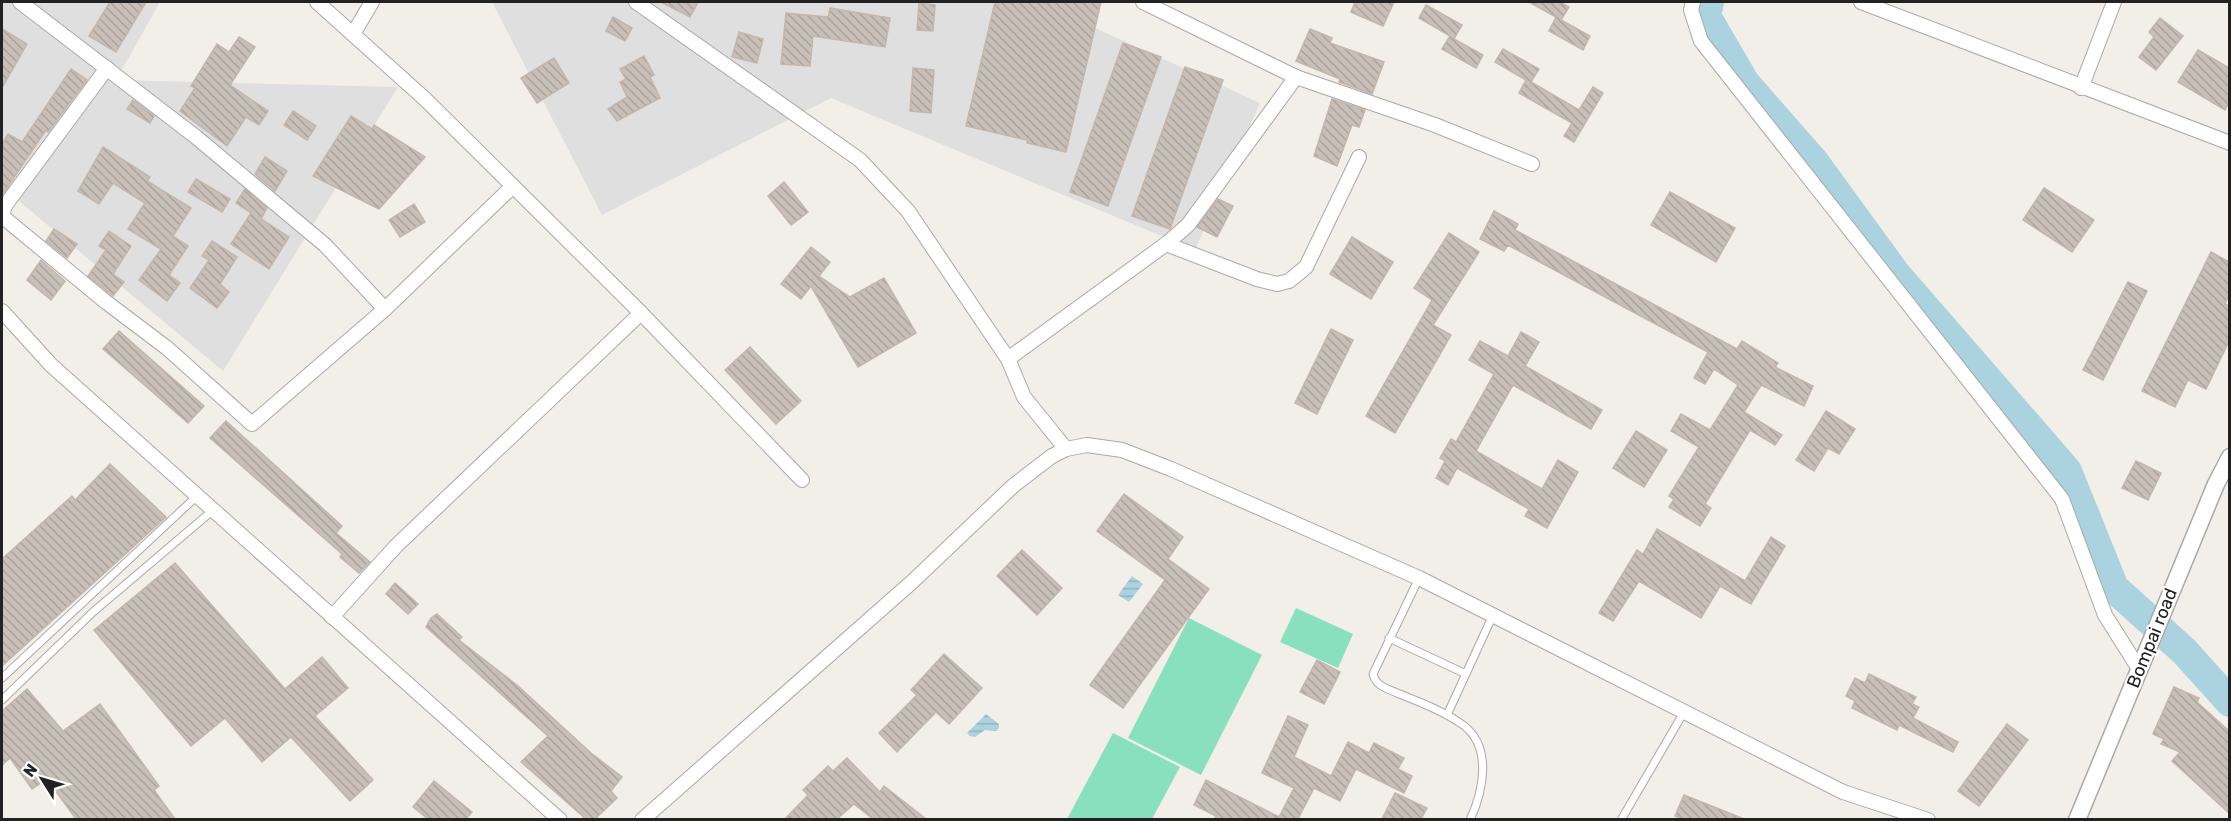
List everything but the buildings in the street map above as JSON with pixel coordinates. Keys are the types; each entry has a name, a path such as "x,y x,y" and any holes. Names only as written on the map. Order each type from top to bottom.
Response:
{"street":[{"path":"20,2 196,137 325,245 385,309"},
{"path":"317,2 425,99 641,313 802,480"},
{"path":"353,34 372,2"},
{"path":"636,2 651,6 860,159 908,211 1008,359 1024,397 1066,449"},
{"path":"1143,2 1296,77 1435,126 1532,164"},
{"path":"1693,2 1691,10 1701,41 2062,499 2105,615 2139,669"},
{"path":"1861,2 1877,4 2081,88 2229,143"},
{"path":"2081,88 2114,2"},
{"path":"107,68 4,207 3,217 106,302 167,348 252,424 385,309 513,186"},
{"path":"1008,359 1166,244 1195,216 1296,77"},
{"path":"1166,244 1257,279 1277,284 1289,281 1306,267 1359,157"},
{"path":"2,311 51,365 560,819"},
{"path":"332,617 396,546 641,313"},
{"path":"642,819 912,582 1012,486 1066,449 1087,445 1122,450 1419,578 1843,792 1928,819"},
{"name":"Bompai road","path":"2078,819 2178,573 2229,457"}],"lane":[{"path":"2,678 197,496"},
{"path":"2,700 93,612 212,511"},
{"path":"1419,578 1373,674 1375,681 1447,715 1466,727 1482,758 1483,783 1470,819"},
{"path":"1447,715 1493,615"},
{"path":"1389,638 1466,674"},
{"path":"1621,819 1684,712"}],"shaded area":[{"path":"2,2 160,2 116,80 398,87 223,371 2,187"},
{"path":"492,2 1100,2 1084,23 1260,103 1195,250 831,98 602,215"}],"green space":[{"path":"1296,608 1353,634 1338,668 1280,642"},
{"path":"1189,618 1262,655 1201,775 1128,738"},
{"path":"1113,733 1180,767 1152,819 1067,819"}],"water":[{"path":"1132,576 1143,584 1129,602 1118,595"},
{"path":"986,714 999,724 999,728 996,731 985,730 975,737 970,736 967,733"}],"waterway":[{"path":"1709,2 1706,16 1745,83 1815,163 1895,273 2067,471 2114,588 2184,651 2230,702"}]}
